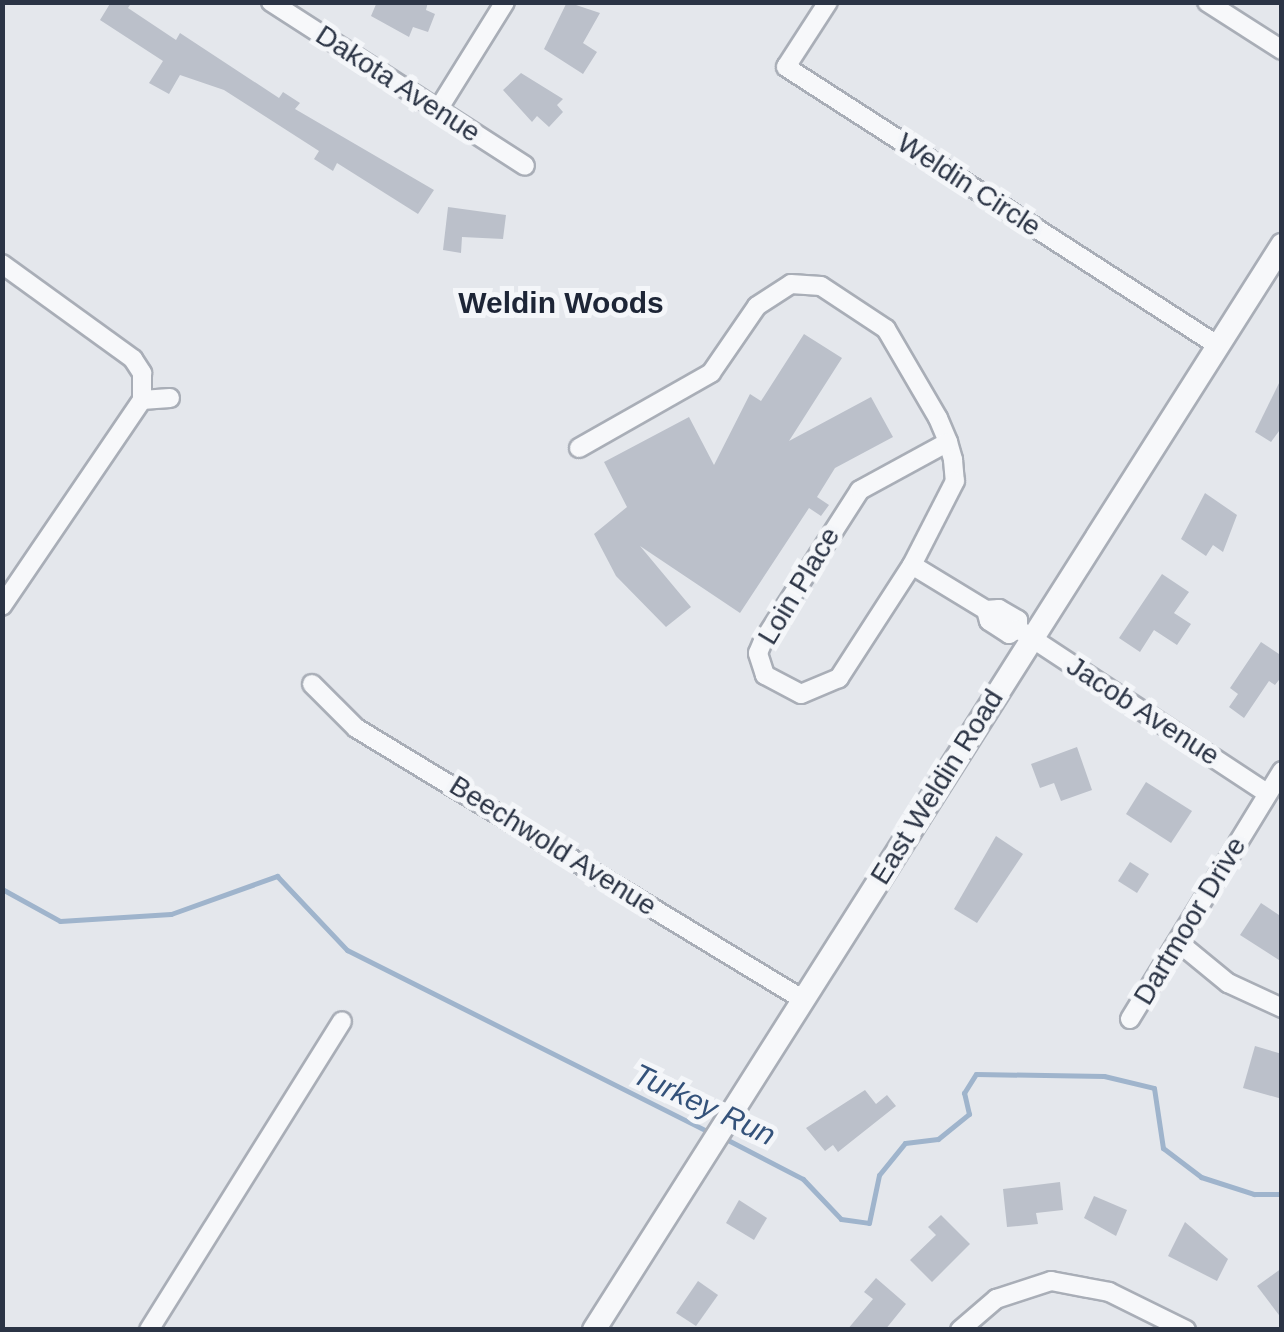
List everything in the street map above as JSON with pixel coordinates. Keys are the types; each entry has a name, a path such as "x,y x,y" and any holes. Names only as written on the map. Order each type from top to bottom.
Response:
{"street":[{"name":"Dakota Avenue","path":"271,2 526,166"},
{"path":"439,108 505,2"},
{"name":"Weldin Circle","path":"828,2 786,68 1217,345"},
{"path":"1207,2 1282,50"},
{"name":"East Weldin Road","path":"594,1330 1025,634 1282,245"},
{"path":"2,264 132,359 142,373 142,400 2,606"},
{"name":"Loin Place","path":"579,448 702,380 757,306 781,288 805,282 886,329 948,442 955,481 912,564 827,688 801,694 765,675 758,653 763,641 860,490 948,442"},
{"path":"142,400 170,398"},
{"name":"Jacob Avenue","path":"912,564 986,610 989,621 1009,634 1025,634 1267,793"},
{"name":"Beechwold Avenue","path":"312,684 356,728 802,999"},
{"name":"Dartmoor Drive","path":"1130,1019 1282,771"},
{"path":"1178,942 1228,982 1282,1008"},
{"path":"149,1330 342,1021"},
{"path":"960,1330 996,1299 1050,1280 1108,1292 1186,1330"}],"building":[{"path":"111,2 132,2 128,8 176,40 180,33 279,98 283,92 300,103 295,109 434,190 418,214 337,163 333,171 314,159 319,151 224,90 180,75 169,94 149,83 163,61 100,20"},
{"path":"377,2 428,2 426,10 435,14 428,32 413,27 409,37 371,16"},
{"path":"567,2 600,13 583,43 597,52 583,74 544,49"},
{"path":"521,73 563,99 557,105 563,112 549,127 537,116 532,122 503,90"},
{"path":"448,207 506,215 503,239 462,237 461,253 443,250"},
{"path":"804,334 842,358 789,441 871,397 893,437 835,468 817,497 829,505 821,516 809,508 740,613 640,546 691,607 666,627 616,576 594,534 627,507 604,462 689,417 714,465 750,394 761,401"},
{"path":"1282,377 1282,427 1271,442 1255,432"},
{"path":"1205,493 1237,515 1223,552 1213,545 1206,556 1181,539"},
{"path":"1162,574 1189,592 1174,613 1191,624 1177,645 1154,630 1140,652 1119,638"},
{"path":"1261,642 1282,656 1282,676 1275,685 1269,681 1244,718 1229,707 1238,694 1230,688"},
{"path":"1077,747 1092,790 1061,801 1054,783 1040,788 1031,764"},
{"path":"1146,782 1192,811 1171,843 1126,814"},
{"path":"996,836 1023,854 977,923 954,909"},
{"path":"1130,862 1149,874 1137,893 1118,881"},
{"path":"1261,903 1282,917 1282,962 1240,935"},
{"path":"1255,1046 1282,1054 1282,1099 1243,1088"},
{"path":"865,1090 876,1104 887,1095 896,1106 838,1152 833,1145 825,1151 806,1128"},
{"path":"1060,1182 1063,1210 1036,1213 1038,1224 1007,1227 1003,1189"},
{"path":"1094,1196 1127,1210 1116,1236 1084,1218"},
{"path":"739,1200 767,1218 754,1240 726,1223"},
{"path":"941,1215 970,1244 932,1282 910,1260 936,1235 928,1227"},
{"path":"1185,1222 1228,1259 1217,1281 1168,1256"},
{"path":"1282,1268 1282,1319 1257,1286"},
{"path":"876,1278 906,1304 885,1330 847,1330 873,1299 864,1292"},
{"path":"698,1281 718,1295 696,1326 676,1313"}],"waterway":[{"name":"Turkey Run","path":"2,889 60,921 171,914 277,876 347,950 711,1133"},
{"name":"Turkey Run","path":"722,1137 803,1179 841,1219 869,1223 879,1175 905,1143 938,1139 969,1114 964,1093 976,1074 1104,1076 1154,1088 1163,1148 1201,1177 1254,1194 1282,1194"}],"district":[{"name":"Weldin Woods","path":"561,303"}]}
